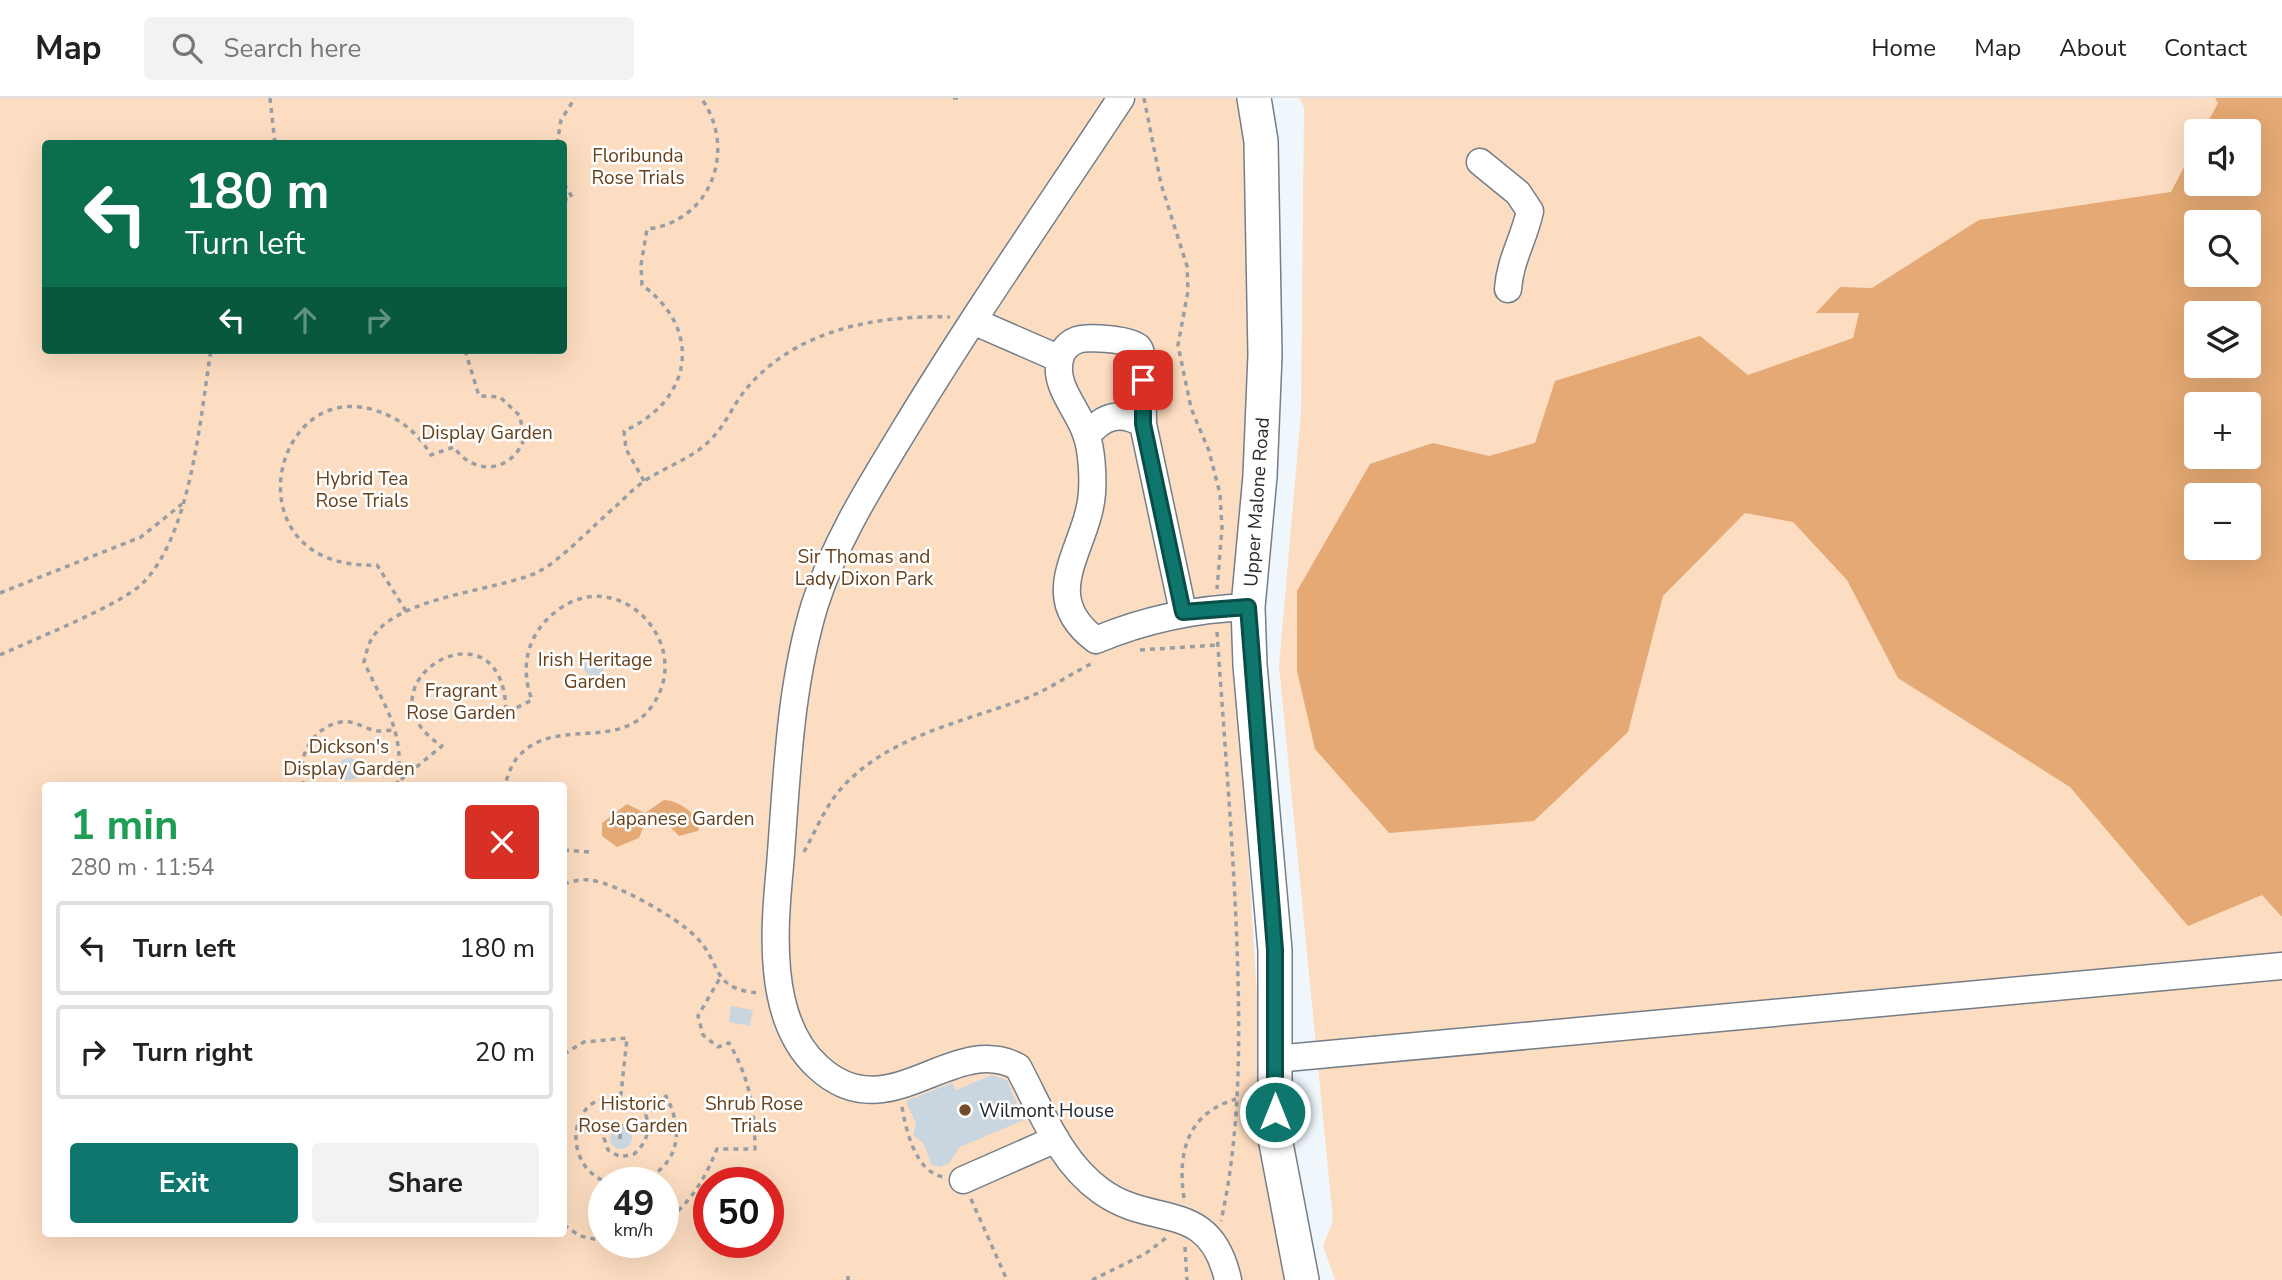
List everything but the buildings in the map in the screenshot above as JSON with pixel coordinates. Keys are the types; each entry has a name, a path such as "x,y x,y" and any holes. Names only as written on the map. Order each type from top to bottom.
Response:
{"main road":[{"name":"Upper Malone Road","path":"1254,98 1261,154 1265,355 1260,477 1248,607 1275,950 1275,1138 1302,1280"}],"lane":[{"path":"1121,98 973,321 863,498 838,548 815,604 793,705 779,873 778,991 786,1018 816,1066 835,1080 861,1090 897,1087 976,1060 1004,1060 1017,1067 1056,1139 1080,1173 1102,1192 1127,1204 1184,1221 1214,1241 1222,1252 1228,1280"},
{"path":"1480,162 1518,193 1530,211 1525,232 1510,266 1508,289"},
{"path":"973,321 1060,359"},
{"path":"1183,612 1143,424 1142,358 1139,348 1130,341 1080,338 1068,345 1060,359 1060,377 1066,396 1087,436 1092,493 1085,526 1070,560 1066,593 1073,617 1096,640 1134,624 1183,612 1248,607"},
{"path":"1087,436 1096,424 1111,416 1130,416 1143,424"},
{"path":"1275,1059 2282,966"},
{"path":"963,1180 1056,1139"}],"path":[{"path":"270,98 275,140"},
{"path":"558,140 561,120 575,98"},
{"path":"644,481 626,449 624,431 644,422 660,410 673,392 684,354 680,333 671,314 659,297 642,285 641,265 646,229 674,222 689,213 702,200 711,184 719,141 710,111 701,98"},
{"path":"953,98 959,98"},
{"path":"1144,98 1161,184 1187,266 1188,291 1178,345 1182,374 1220,494 1222,528 1215,609 1235,901 1239,1024 1237,1099 1226,1195 1214,1241"},
{"path":"397,782 401,763 392,713 364,662 371,640 385,625 406,611 445,596 503,586 541,570 644,481 688,459 714,436 747,387 777,360 805,341 838,330 914,316 973,321"},
{"path":"0,655 102,607 142,584 162,556 182,504 204,417 211,354"},
{"path":"406,611 377,565 338,563 317,555 301,541 289,524 281,503 279,482 283,459 292,441 308,424 327,412 347,407 367,407 405,424 421,439 431,455 454,447 460,456 475,466 493,468 509,461 524,439 520,416 500,397 479,396 466,354"},
{"path":"0,593 141,537 182,504"},
{"path":"400,782 442,746 419,726 412,698 425,669 436,659 452,653 468,653 483,659 504,682 506,712 532,700 527,686 526,663 531,640 545,620 563,606 585,599 608,598 631,605 649,621 662,641 662,685 652,706 639,720 619,731 545,738 517,757 506,782"},
{"path":"1138,650 1218,645"},
{"path":"779,873 802,854 837,794 852,777 877,759 951,724 1027,698 1103,659"},
{"path":"303,782 301,766 305,751 313,738 326,727 342,722 358,723 374,730 395,730"},
{"path":"567,850 590,852"},
{"path":"567,883 575,880 598,882 646,904 696,936 720,978 741,992 778,991"},
{"path":"679,1211 704,1180 717,1149 755,1149 750,1087 743,1067 729,1042 718,1047 703,1035 698,1016 720,978"},
{"path":"567,1052 584,1042 627,1038 621,1094 589,1106 578,1121 575,1138 579,1158 588,1171"},
{"path":"897,1087 906,1135 918,1155 937,1176 963,1180 1007,1280"},
{"path":"620,1139 621,1123 610,1127 604,1138 608,1150 620,1157 634,1154 646,1139 649,1127 646,1115 666,1096 677,1118 677,1141 669,1162 664,1167"},
{"path":"1187,1280 1184,1221 1186,1208 1181,1180 1184,1149 1207,1111 1237,1099"},
{"path":"1092,1280 1144,1254 1184,1221"},
{"path":"567,1227 580,1236 588,1238"}],"green space":[{"name":"Sir Thomas and Lady Dixon Park","path":"0,98 1243,98 1251,356 1233,611 1261,1061 1291,1280 0,1280"},
{"path":"1299,98 2282,98 2282,1280 1335,1280 1323,1246 1333,1220 1279,666 1301,413 1304,108"}],"shaded area":[{"path":"2215,98 2282,98 2282,917 2262,895 2188,926 2070,787 1898,678 1847,580 1793,522 1745,513 1663,596 1628,732 1534,821 1389,833 1315,749 1297,671 1297,591 1370,464 1433,443 1489,456 1535,443 1555,381 1700,336 1748,375 1853,338 1859,313 1816,313 1840,287 1872,288 1979,220 2171,192 2184,167 2184,196 2261,196 2261,119 2209,119 2218,103"},
{"path":"664,800 675,802 690,811 701,823 698,831 679,836 660,817 645,822 639,838 617,847 602,836 602,823 627,804 645,813"}],"place":[{"name":"Wilmont House","path":"965,1110"}],"route":[{"path":"1143,380 1143,424 1183,612 1248,607 1250,665 1275,950 1275,1112"}],"park label":[{"name":"Floribunda Rose Trials","path":"638,166"},
{"name":"Display Garden","path":"487,432"},
{"name":"Hybrid Tea Rose Trials","path":"362,489"},
{"name":"Irish Heritage Garden","path":"595,670"},
{"name":"Fragrant Rose Garden","path":"461,701"},
{"name":"Dickson's Display Garden","path":"349,757"},
{"name":"Japanese Garden","path":"682,818"},
{"name":"Historic Rose Garden","path":"633,1114"},
{"name":"Shrub Rose Trials","path":"754,1114"}]}
